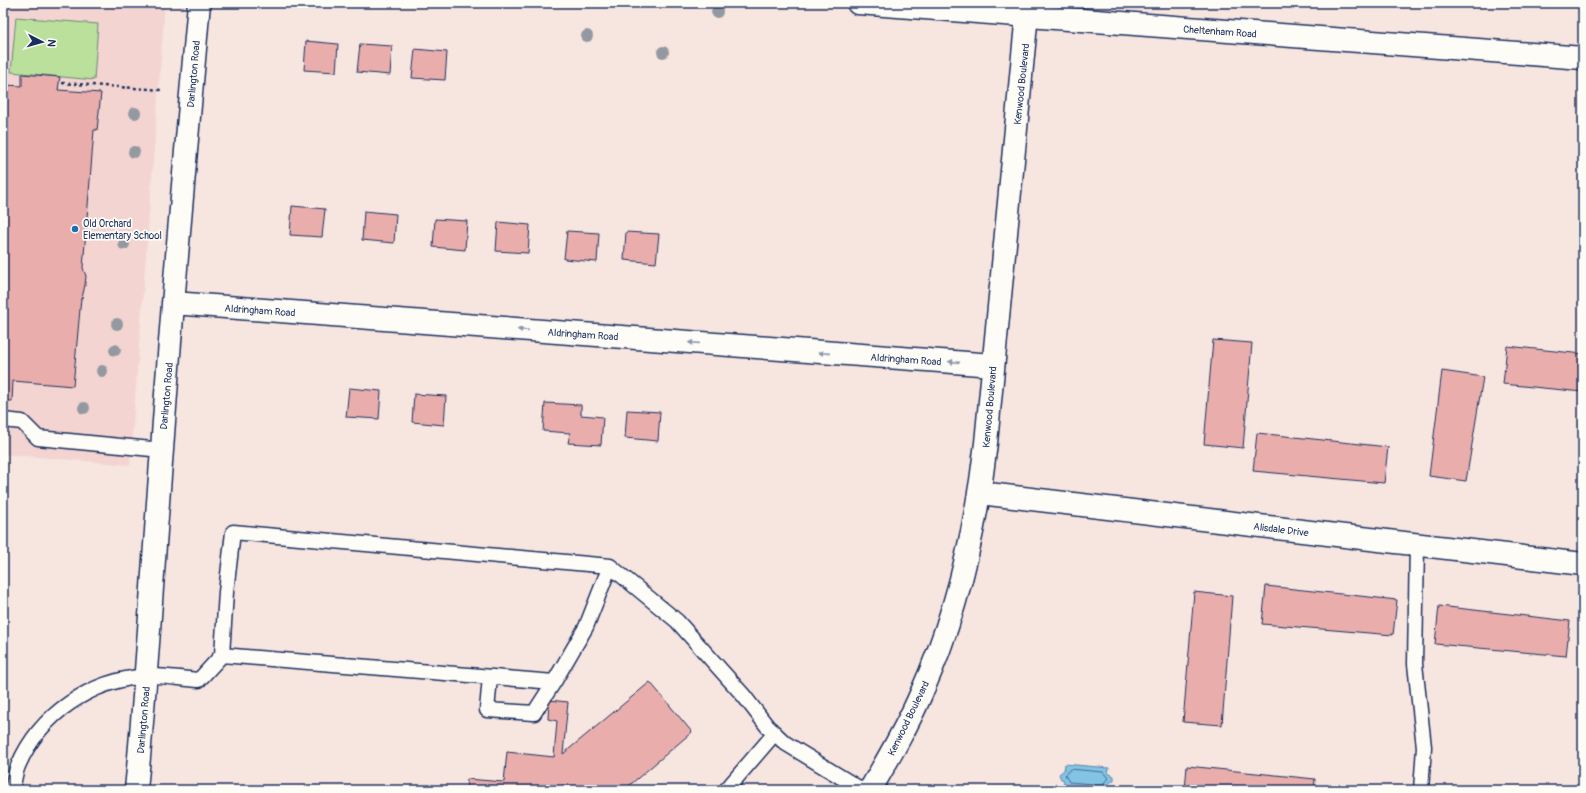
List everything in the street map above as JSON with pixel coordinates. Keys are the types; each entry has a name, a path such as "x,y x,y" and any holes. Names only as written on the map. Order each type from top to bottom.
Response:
{"street":[{"name":"Darlington Road","path":"136,790 147,676 173,303 200,3"},
{"name":"Cheltenham Road","path":"858,3 1028,9 1583,58"},
{"name":"Kenwood Boulevard","path":"870,790 921,694 955,605 970,549 980,493 1028,9"},
{"name":"Aldringham Road","path":"173,303 993,365"},
{"name":"Alisdale Drive","path":"980,493 1583,564"}],"lane":[{"path":"3,420 22,422 38,438 162,450"},
{"path":"12,790 18,767 34,737 66,704 97,687 147,676 199,680 222,655 226,592 233,532 610,566 677,621 785,743 862,790"},
{"path":"1417,544 1415,664 1424,747 1421,790"},
{"path":"490,677 487,710 534,713 586,627 610,566"},
{"path":"222,655 554,682"},
{"path":"726,790 775,733"}],"path":[{"path":"62,83 162,90"}],"shaded area":[{"name":"Old Orchard Elementary School","path":"3,3 165,3 130,465 3,454"}],"green space":[{"path":"16,17 98,24 94,80 11,72"}],"water":[{"path":"1065,764 1109,768 1108,773 1114,776 1114,780 1108,784 1108,789 1063,786 1064,780 1061,779 1059,774 1064,770"}],"building":[{"path":"306,41 338,44 336,72 304,70"},
{"path":"360,44 392,46 390,75 357,72"},
{"path":"415,49 447,52 445,80 412,78"},
{"name":"Old Orchard Elementary School","path":"22,74 60,77 58,90 101,93 97,130 94,130 83,268 86,276 81,298 73,386 13,381 12,401 3,401 3,126 6,85 22,86"},
{"path":"292,206 325,209 322,237 290,235"},
{"path":"364,211 396,214 394,243 362,240"},
{"path":"435,219 467,221 465,250 433,247"},
{"path":"498,222 530,225 528,253 496,251"},
{"path":"567,231 599,233 597,262 564,259"},
{"path":"626,232 659,234 656,263 624,260"},
{"path":"1213,340 1252,343 1243,448 1204,444"},
{"path":"1507,346 1583,354 1583,392 1503,384"},
{"path":"1442,371 1483,377 1466,481 1429,476"},
{"path":"349,388 381,391 379,419 346,417"},
{"path":"414,394 446,396 444,425 412,422"},
{"path":"545,403 581,405 581,415 603,417 601,445 568,443 570,433 543,431"},
{"path":"627,410 660,412 658,441 625,438"},
{"path":"1257,433 1388,447 1384,483 1253,471"},
{"path":"1266,586 1397,600 1393,635 1262,624"},
{"path":"1194,592 1232,596 1222,725 1183,722"},
{"path":"1439,606 1570,621 1566,656 1435,644"},
{"path":"650,682 692,732 624,790 466,790 467,779 504,782 507,752 554,757 557,721 548,719 549,700 568,702 563,754"},
{"path":"1187,766 1315,779 1314,790 1185,790"}],"place":[{"name":"Old Orchard Elementary School","path":"75,229"}]}
